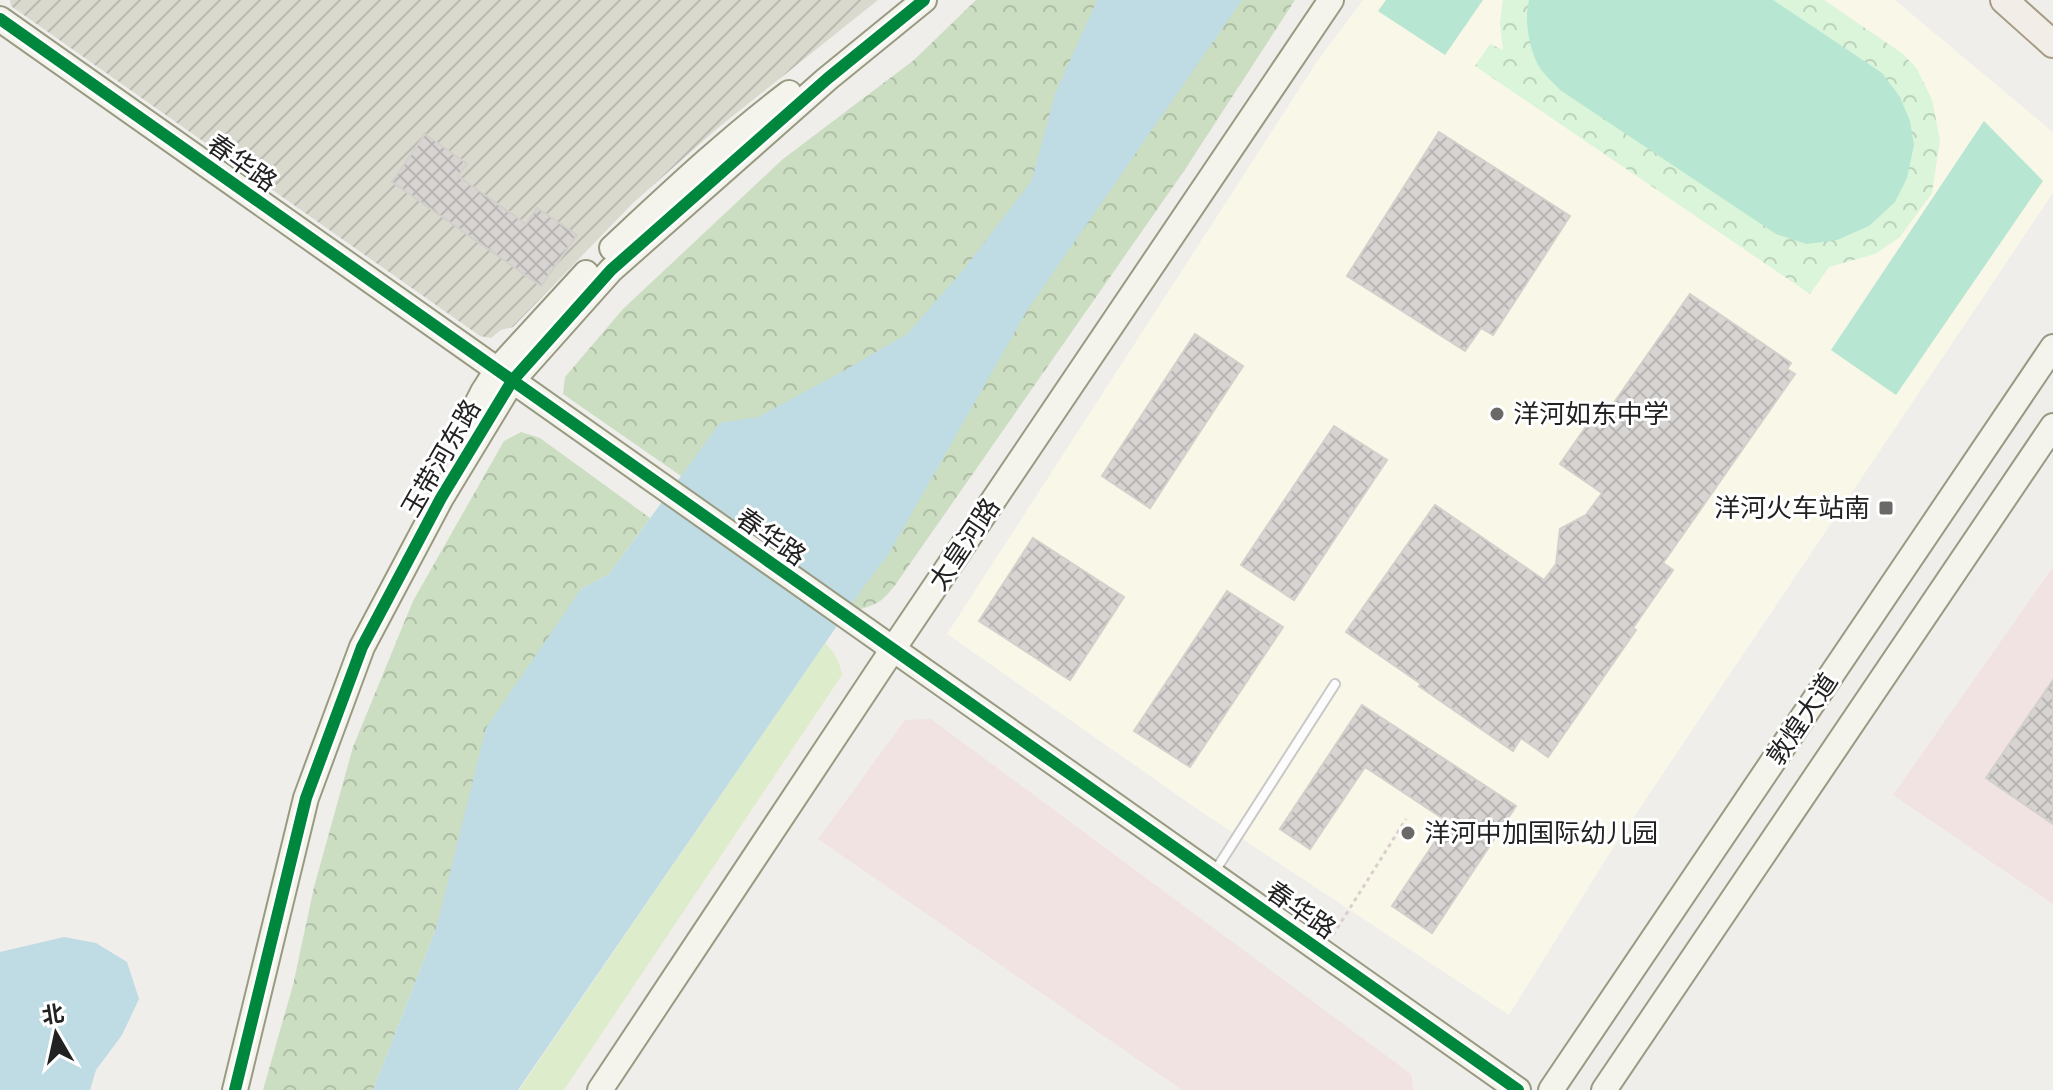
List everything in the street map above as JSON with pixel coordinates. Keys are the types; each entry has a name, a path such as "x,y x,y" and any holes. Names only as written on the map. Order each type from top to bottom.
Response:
{"main road":[{"path":"2004,0 2053,44"}],"street":[{"name":"玉带河东路","path":"235,1090 306,798 362,647 504,376 596,263 690,174 753,120 833,60 902,0"},
{"name":"玉带河东路","path":"222,1090 287,825 335,682 406,533 483,392 504,376 611,270 827,79 924,0"},
{"name":"太皇河路","path":"600,1090 1331,0"},
{"name":"春华路","path":"0,19 1518,1090"},
{"name":"敦煌大道","path":"1551,1090 2053,347"},
{"name":"敦煌大道","path":"1604,1090 2053,426"}],"lane":[{"path":"1212,875 1335,684"}],"path":[{"path":"1322,952 1406,819"}],"shaded area":[{"path":"10,0 878,0 719,127 633,203 513,327 501,330 491,338 480,336 11,6"},
{"name":"洋河如东中学","path":"1363,0 1895,0 2053,132 2053,193 1611,851 1509,1015 1206,815 947,634 1318,60"},
{"path":"2053,567 2053,904 1893,795"},
{"path":"931,719 1411,1074 1414,1090 1182,1090 818,839 905,720"}],"green space":[{"path":"976,0 1295,0 1184,171 898,581 881,600 857,610 681,476 563,394 565,377 623,309 783,159 914,60"},
{"path":"1386,0 1483,0 1445,55 1378,11"},
{"path":"1503,0 1824,0 1903,54 1917,69 1932,100 1940,140 1932,193 1900,237 1875,254 1829,267 1810,294 1475,66 1490,44 1503,50 1500,23"},
{"path":"1529,0 1773,0 1882,73 1900,97 1910,121 1914,145 1907,178 1895,202 1869,226 1837,240 1807,244 1776,234 1560,90 1540,68 1532,50 1527,25"},
{"path":"1984,121 2043,181 1896,395 1831,350"},
{"path":"521,432 540,438 650,518 609,574 581,589 436,929 373,1090 263,1090 353,747 413,601 504,441"},
{"path":"825,643 832,650 842,675 564,1090 519,1090"}],"water":[{"path":"1097,0 1242,0 1028,309 888,555 518,1090 373,1090 436,929 486,728 581,589 609,574 720,423 758,417 907,334 964,269 1032,180 1055,94"},
{"path":"64,937 96,943 127,962 139,999 122,1035 96,1070 90,1090 0,1090 0,952"}],"building":[{"path":"1439,132 1570,216 1493,335 1481,328 1465,351 1347,276"},
{"path":"425,134 467,164 458,176 526,224 537,208 577,235 541,286 392,182"},
{"path":"1690,294 1791,363 1787,369 1795,374 1663,563 1673,570 1633,628 1636,630 1548,757 1521,738 1513,751 1346,632 1435,505 1544,580 1556,564 1560,529 1586,515 1602,493 1560,464 1590,421 1597,427"},
{"path":"1195,334 1243,366 1150,508 1102,476"},
{"path":"1334,426 1387,460 1294,600 1241,565"},
{"path":"1033,538 1124,597 1070,680 979,621"},
{"path":"1227,591 1283,627 1190,767 1134,731"},
{"path":"2053,680 2053,824 1986,778"},
{"path":"1362,705 1516,806 1432,933 1392,906 1448,822 1365,767 1310,849 1280,829"}],"cycle path":[{"path":"235,1090 306,798 362,647 441,498 512,381 611,270 827,79 924,0"},
{"path":"0,19 1518,1090"}],"place":[{"name":"洋河如东中学","path":"1497,414"},
{"name":"洋河火车站南","path":"1886,508"},
{"name":"洋河中加国际幼儿园","path":"1408,833"}]}
